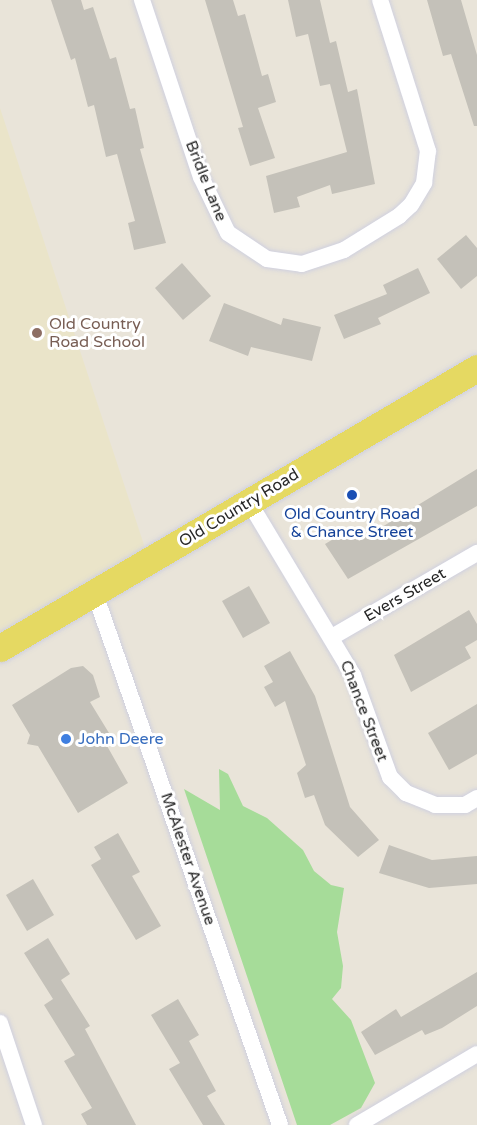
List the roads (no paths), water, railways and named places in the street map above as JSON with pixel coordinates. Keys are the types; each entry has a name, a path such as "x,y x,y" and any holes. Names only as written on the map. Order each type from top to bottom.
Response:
{"main road":[{"name":"Old Country Road","path":"0,648 477,368"}],"street":[{"name":"Bridle Lane","path":"142,0 201,177 228,233 267,259 302,264 344,250 399,216 411,205 424,183 429,151 380,0"},
{"name":"Chance Street","path":"249,502 353,675 390,777 406,793 435,805 465,805 477,798"},
{"name":"Evers Street","path":"332,637 477,553"},
{"name":"McAlester Avenue","path":"95,594 280,1125"},
{"path":"0,1023 34,1125"},
{"path":"357,1125 477,1054"}],"place":[{"name":"Old Country Road School","path":"37,333"},
{"name":"Old Country Road & Chance Street","path":"352,495"},
{"name":"John Deere","path":"66,739"}]}
